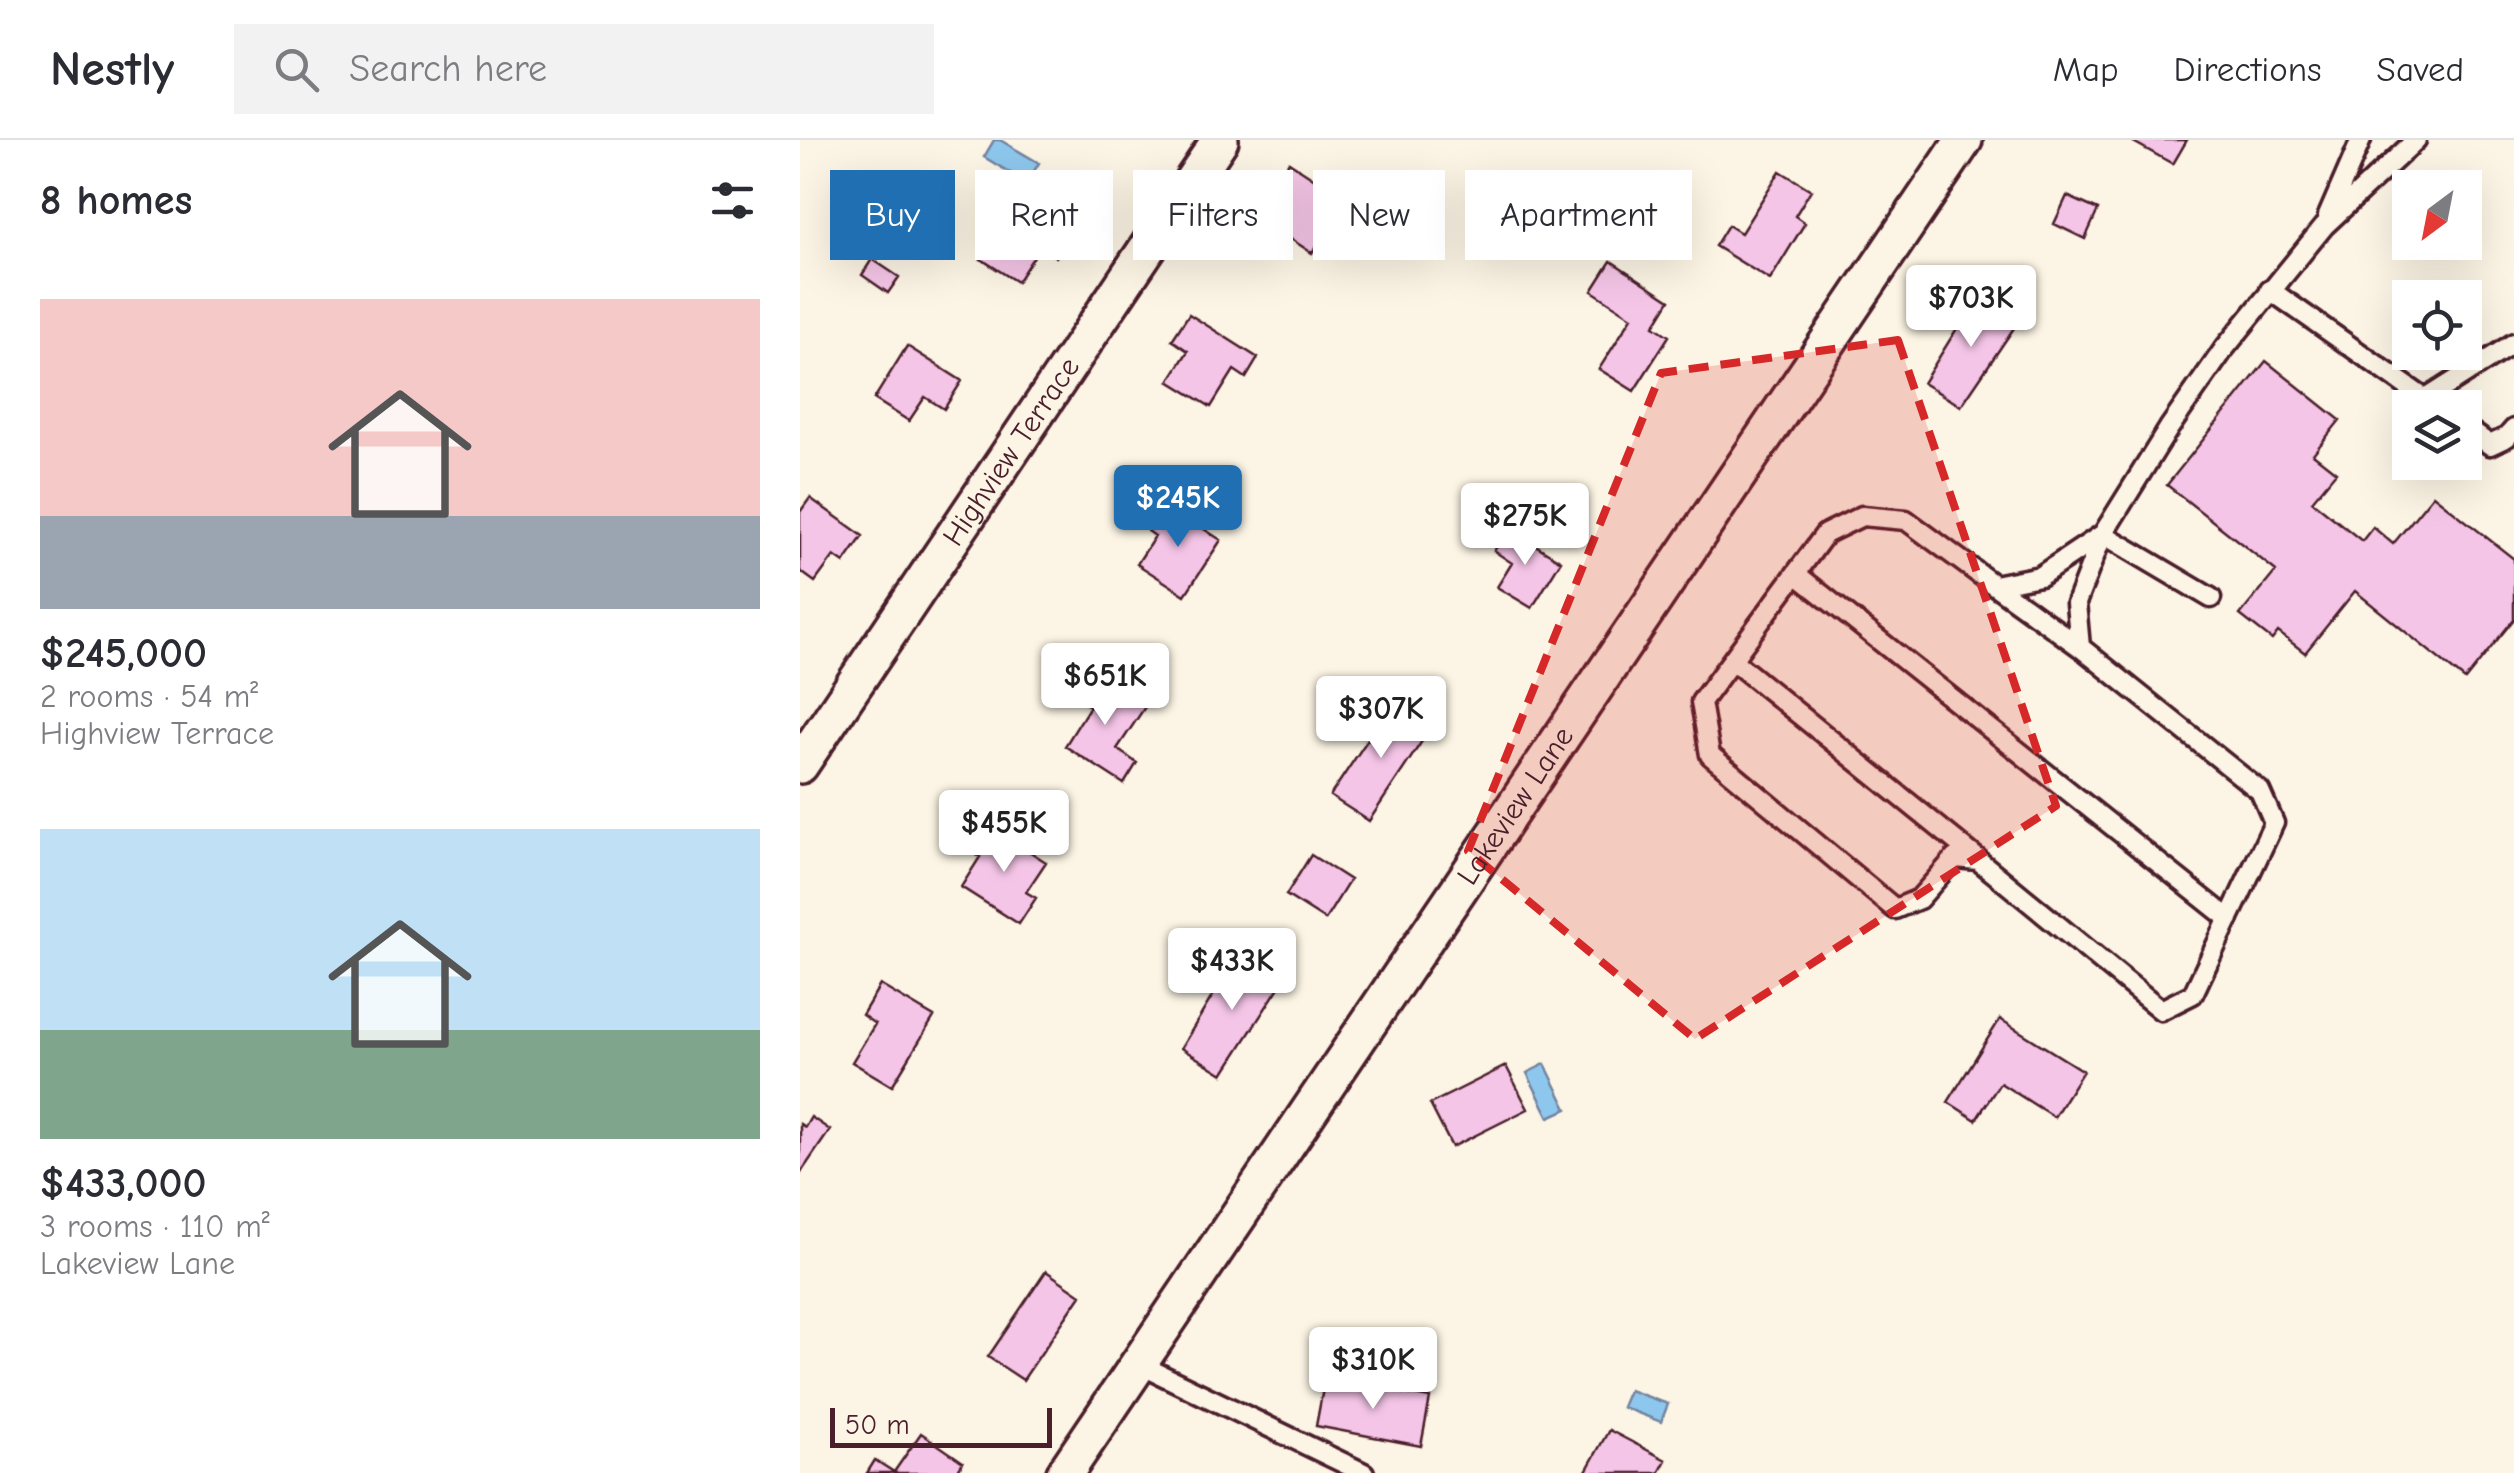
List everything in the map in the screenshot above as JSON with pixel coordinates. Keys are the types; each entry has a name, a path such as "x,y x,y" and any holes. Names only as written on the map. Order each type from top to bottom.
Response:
{"street":[{"name":"Highview Terrace","path":"800,765 1220,140"},
{"name":"Lakeview Lane","path":"1065,1473 1964,140"}],"lane":[{"path":"2324,226 2361,140"},
{"path":"2080,647 2076,603 2103,534 2170,428 2270,290 2324,226 2416,140"},
{"path":"2270,290 2413,390"},
{"path":"2450,390 2514,343"},
{"path":"2482,439 2490,444 2507,437 2514,429"},
{"path":"1732,660 1978,860 2161,1010 2193,994 2274,823 2260,791 2080,647 1906,520 1862,516 1825,534 1796,574 1732,660 1701,702 1710,755 1895,909 1919,898 1956,858 1978,860"},
{"path":"1994,585 2040,576 2103,534"},
{"path":"2103,534 2211,598"},
{"path":"1796,574 2229,919"},
{"path":"1139,1364 1364,1473"}],"highlighted area":[{"path":"1898,340 2056,806 1695,1039 1468,851 1661,373"}],"water":[{"path":"994,140 1000,140 1039,163 1035,170 1006,170 984,157"},
{"path":"1545,1064 1567,1109 1549,1117 1527,1073"},
{"path":"1629,1390 1668,1404 1661,1422 1622,1407"}],"building":[{"path":"2130,140 2187,140 2173,164"},
{"path":"1289,162 1313,178 1312,253 1293,240 1293,170 1284,170"},
{"path":"1780,171 1811,190 1795,216 1805,223 1770,280 1715,246 1728,225 1741,233"},
{"path":"2067,196 2098,210 2085,239 2054,224"},
{"path":"874,260 899,277 888,293 862,275"},
{"path":"983,260 1031,260 1017,282"},
{"path":"1611,261 1670,300 1654,326 1669,336 1634,391 1599,369 1632,317 1592,291"},
{"path":"1979,293 2020,319 1961,406 1923,383"},
{"path":"1189,314 1258,358 1246,378 1234,370 1211,407 1169,381 1188,351 1172,340"},
{"path":"907,346 962,381 944,409 925,397 909,421 874,399"},
{"path":"2266,361 2340,420 2313,454 2336,472 2312,501 2362,541 2373,527 2393,544 2433,495 2514,559 2514,619 2465,680 2355,591 2305,653 2278,632 2272,640 2240,615 2276,571 2167,485"},
{"path":"810,498 863,536 844,563 834,556 815,582 800,571 800,512"},
{"path":"1165,504 1221,540 1185,595 1137,564 1155,536 1148,531"},
{"path":"1508,528 1561,561 1532,608 1497,587 1512,563 1494,551"},
{"path":"1092,674 1145,707 1117,749 1137,763 1124,784 1065,746 1090,706 1076,698"},
{"path":"1394,700 1432,726 1369,821 1330,796"},
{"path":"989,825 1046,862 1026,892 1036,898 1019,924 961,887 980,857 972,852"},
{"path":"1311,855 1350,880 1325,920 1286,895"},
{"path":"1239,952 1283,981 1223,1074 1181,1048"},
{"path":"880,985 934,1017 892,1086 852,1062 875,1024 862,1015"},
{"path":"2000,1019 2083,1071 2054,1117 2000,1083 1976,1120 1948,1102"},
{"path":"1506,1066 1528,1109 1452,1147 1430,1104"},
{"path":"811,1117 830,1130 800,1174 800,1124 805,1127"},
{"path":"1046,1271 1081,1295 1023,1380 988,1357"},
{"path":"1325,1378 1430,1398 1421,1446 1316,1426"},
{"path":"1609,1430 1666,1460 1659,1473 1585,1473"},
{"path":"921,1433 963,1462 956,1473 867,1473 875,1460 894,1472"}]}
